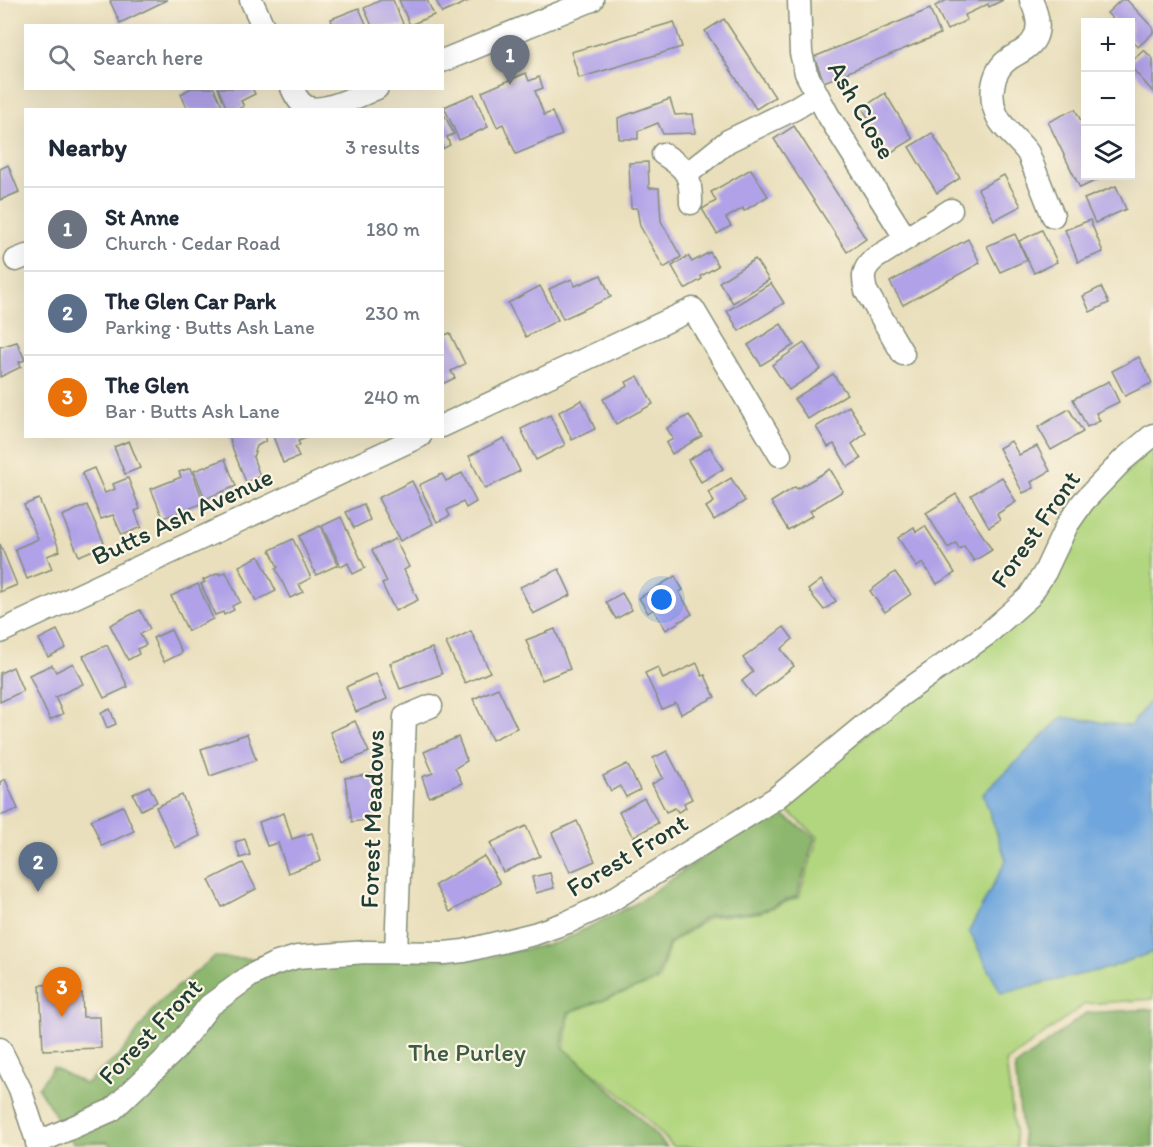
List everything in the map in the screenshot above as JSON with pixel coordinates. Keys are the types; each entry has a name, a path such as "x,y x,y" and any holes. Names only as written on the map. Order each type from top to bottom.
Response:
{"street":[{"path":"251,0 262,24"},
{"path":"444,59 592,0"},
{"name":"Ash Close","path":"799,0 801,53 806,73 817,95 906,239"},
{"path":"1030,0 1038,21 1036,37 1025,49 1003,63 994,78 992,97 996,116 1028,153 1053,216"},
{"path":"322,108 372,90"},
{"path":"687,174 728,141 794,109 817,95"},
{"path":"663,154 677,163 687,174 691,189 691,203"},
{"path":"903,354 866,291 864,274 867,266 874,259 951,210"},
{"path":"444,425 693,309 780,455"},
{"name":"Forest Front","path":"38,1145 112,1110 175,1050 209,1006 250,976 274,964 297,957 366,952 445,953 464,951 534,934 568,922 602,906 776,798 901,694 986,634 1029,597 1045,572 1067,525 1083,502 1124,460 1153,435"},
{"name":"Butts Ash Avenue","path":"0,632 416,438"},
{"name":"Forest Meadows","path":"396,952 405,717 431,706"},
{"path":"0,1049 20,1089 38,1145"}],"green space":[{"path":"1153,446 1153,999 1085,1004 1006,1062 1017,1147 674,1147 629,1101 564,1049 570,1012 659,980 670,944 710,917 759,913 799,897 818,837 778,803 1041,597 1074,524"},
{"name":"The Purley","path":"774,809 815,837 797,896 758,912 709,915 669,943 656,981 568,1012 562,1046 627,1105 667,1147 114,1147 107,1142 73,1143 38,1088 53,1067 85,1084 120,1055 159,1002 214,957 332,962 484,958 559,942 635,904"},
{"path":"1153,1009 1153,1147 1024,1147 1015,1067 1086,1013"}],"water":[{"path":"1153,697 1153,952 1109,968 1001,993 969,931 1006,860 983,794 1062,717 1130,726"}],"building":[{"path":"167,0 120,23 110,1"},
{"path":"381,0 393,0 403,24 371,24 364,8"},
{"path":"399,0 427,0 434,15 410,24"},
{"path":"436,0 471,0 442,13"},
{"path":"947,0 1003,0 965,15 967,20 947,30 935,6"},
{"path":"1121,0 1127,0 1153,28 1153,33 1138,47 1135,43 1135,18 1112,18 1107,13"},
{"path":"359,8 366,24 332,24 331,19"},
{"path":"930,9 940,34 824,82 814,57"},
{"path":"724,19 775,97 756,109 705,31"},
{"path":"674,22 682,47 579,78 571,52"},
{"path":"1144,50 1153,59 1153,92 1135,72 1135,58"},
{"path":"526,73 529,81 539,77 543,88 535,91 544,115 552,112 562,135 516,154 503,124 497,127 482,92"},
{"path":"188,90 215,90 223,108 187,108 181,94"},
{"path":"219,90 253,90 255,94 241,101 244,106 227,108"},
{"path":"885,93 913,139 890,153 862,108"},
{"path":"474,94 488,127 459,140 444,107"},
{"path":"670,99 675,115 693,114 695,133 663,134 658,123 638,131 638,139 619,139 618,118"},
{"path":"1075,109 1081,121 1081,180 1097,180 1080,188 1048,122"},
{"path":"444,114 454,134 447,137 450,145 444,148"},
{"path":"794,126 866,239 847,252 774,139"},
{"path":"932,133 960,178 937,193 909,147"},
{"path":"648,162 649,188 659,188 661,221 681,257 664,268 640,226 637,208 631,208 629,163"},
{"path":"8,165 19,192 0,200 0,169"},
{"path":"751,169 768,196 744,211 743,208 726,218 731,226 717,234 702,209 716,201 711,192"},
{"path":"1004,175 1021,206 994,220 978,189"},
{"path":"1116,186 1126,209 1095,223 1084,199"},
{"path":"1090,220 1103,252 1078,262 1065,230"},
{"path":"1042,230 1057,262 1034,273 1019,241"},
{"path":"1015,234 1027,260 1000,272 987,246"},
{"path":"968,239 980,263 903,305 890,282"},
{"path":"710,252 718,266 685,289 672,266 688,256 692,262"},
{"path":"755,259 769,280 733,303 719,282"},
{"path":"601,275 611,297 563,319 549,289 572,279 575,286"},
{"path":"771,283 784,303 739,331 727,311"},
{"path":"540,286 558,320 526,337 508,303"},
{"path":"1101,287 1109,303 1090,312 1083,296"},
{"path":"781,324 794,345 761,365 748,345"},
{"path":"450,333 465,364 451,371 455,378 444,383 444,335"},
{"path":"17,342 24,360 19,362 21,367 0,377 0,347"},
{"path":"804,343 821,369 789,390 772,365"},
{"path":"1139,357 1152,383 1125,396 1112,371"},
{"path":"833,374 847,394 808,419 794,399"},
{"path":"638,376 653,404 616,424 603,399 628,386 626,382"},
{"path":"1109,381 1119,402 1096,413 1100,421 1087,427 1073,399"},
{"path":"582,400 595,429 572,440 559,412"},
{"path":"849,406 866,433 852,444 861,459 848,467 834,444 828,447 816,427"},
{"path":"1069,409 1083,432 1051,450 1038,427"},
{"path":"550,415 565,445 536,460 521,429"},
{"path":"689,415 702,436 672,454 666,443 673,439 667,428"},
{"path":"230,438 265,438 266,441 257,446 253,457 260,476 246,482"},
{"path":"274,438 307,438 298,441 300,445 295,447 299,457 283,463"},
{"path":"504,438 520,471 485,489 469,456"},
{"path":"129,441 140,468 125,474 114,447"},
{"path":"1011,441 1019,455 1037,446 1050,471 1031,482 1034,488 1023,493 999,448"},
{"path":"710,447 723,469 701,482 688,460"},
{"path":"225,459 236,486 205,499 194,471"},
{"path":"94,468 105,493 115,489 113,484 128,478 140,509 135,511 141,527 122,535 113,515 101,519 82,473"},
{"path":"191,468 204,503 163,518 151,489 181,477 179,472"},
{"path":"830,469 843,491 810,511 813,515 788,530 771,502"},
{"path":"462,473 476,502 466,508 463,502 447,510 450,516 437,522 419,485 442,474 446,481"},
{"path":"1002,477 1016,502 997,514 1000,520 989,527 971,495"},
{"path":"731,478 745,501 714,520 706,507 714,502 708,492"},
{"path":"412,481 433,524 400,541 378,498"},
{"path":"956,494 992,550 974,561 964,546 959,549 956,543 948,548 926,513"},
{"path":"39,499 60,551 47,556 52,569 27,579 15,549 38,539 24,505"},
{"path":"363,504 370,520 354,528 346,512"},
{"path":"87,505 105,545 79,556 62,516"},
{"path":"341,517 365,568 353,574 348,563 341,567 322,526"},
{"path":"320,526 338,565 316,575 299,536"},
{"path":"925,526 955,573 937,584 923,563 917,567 898,538 914,527 916,532"},
{"path":"293,539 311,578 299,584 303,592 290,598 270,550"},
{"path":"395,539 409,567 404,570 418,600 395,611 382,584 387,582 372,550"},
{"path":"0,544 17,585 0,592"},
{"path":"259,556 276,591 256,601 239,566"},
{"path":"559,569 571,595 533,614 520,587"},
{"path":"226,572 240,602 232,606 234,610 224,615 223,612 215,615 201,584 205,582 203,580"},
{"path":"895,572 911,594 885,612 870,591"},
{"path":"675,576 683,590 679,592 692,614 666,630 653,609 648,613 639,598"},
{"path":"821,580 836,601 824,610 808,590"},
{"path":"198,584 213,619 188,631 171,596"},
{"path":"622,593 632,610 616,619 606,602"},
{"path":"140,610 150,629 140,634 146,645 137,649 139,654 128,660 110,625"},
{"path":"784,627 793,639 781,649 794,666 754,697 742,681 753,672 743,658"},
{"path":"555,629 570,669 542,680 526,640"},
{"path":"57,630 66,648 48,657 39,639"},
{"path":"171,630 182,653 164,662 153,638"},
{"path":"471,631 490,672 465,683 446,643"},
{"path":"107,645 128,687 104,698 83,656"},
{"path":"432,648 442,674 400,689 390,663"},
{"path":"73,663 83,684 55,697 63,714 50,720 29,675 52,665 56,672"},
{"path":"697,663 715,697 681,714 676,703 662,709 645,673 658,667 663,679"},
{"path":"13,667 23,691 0,702 0,673"},
{"path":"376,673 387,699 356,712 346,687"},
{"path":"498,688 517,728 492,740 473,699"},
{"path":"110,709 116,724 107,728 101,713"},
{"path":"355,721 369,752 343,763 330,732"},
{"path":"247,734 256,760 210,776 201,749"},
{"path":"458,737 467,761 455,768 462,783 429,797 422,777 433,773 424,752"},
{"path":"667,751 692,799 684,803 686,808 678,812 675,808 666,812 652,784 663,778 653,758"},
{"path":"627,764 640,790 626,797 620,786 611,791 603,776"},
{"path":"373,774 379,818 352,822 345,778"},
{"path":"5,779 18,809 0,816 0,782"},
{"path":"149,786 157,802 141,810 133,794"},
{"path":"182,795 200,836 175,848 156,807"},
{"path":"644,798 658,823 633,837 619,812"},
{"path":"123,806 134,831 102,846 91,820"},
{"path":"284,813 292,839 312,833 321,861 288,873 278,843 267,846 259,822"},
{"path":"577,821 595,861 570,872 552,833"},
{"path":"526,826 540,856 503,872 490,843"},
{"path":"245,839 250,855 240,858 235,842"},
{"path":"484,856 500,883 450,912 435,885"},
{"path":"243,863 256,889 222,907 209,880"},
{"path":"550,873 554,888 536,893 532,877"},
{"path":"66,984 66,994 82,993 83,1017 100,1017 101,1048 43,1050 40,985"}],"place":[{"name":"St Anne","path":"510,85"},
{"name":"The Glen Car Park","path":"38,892"},
{"name":"The Glen","path":"62,1017"}]}
